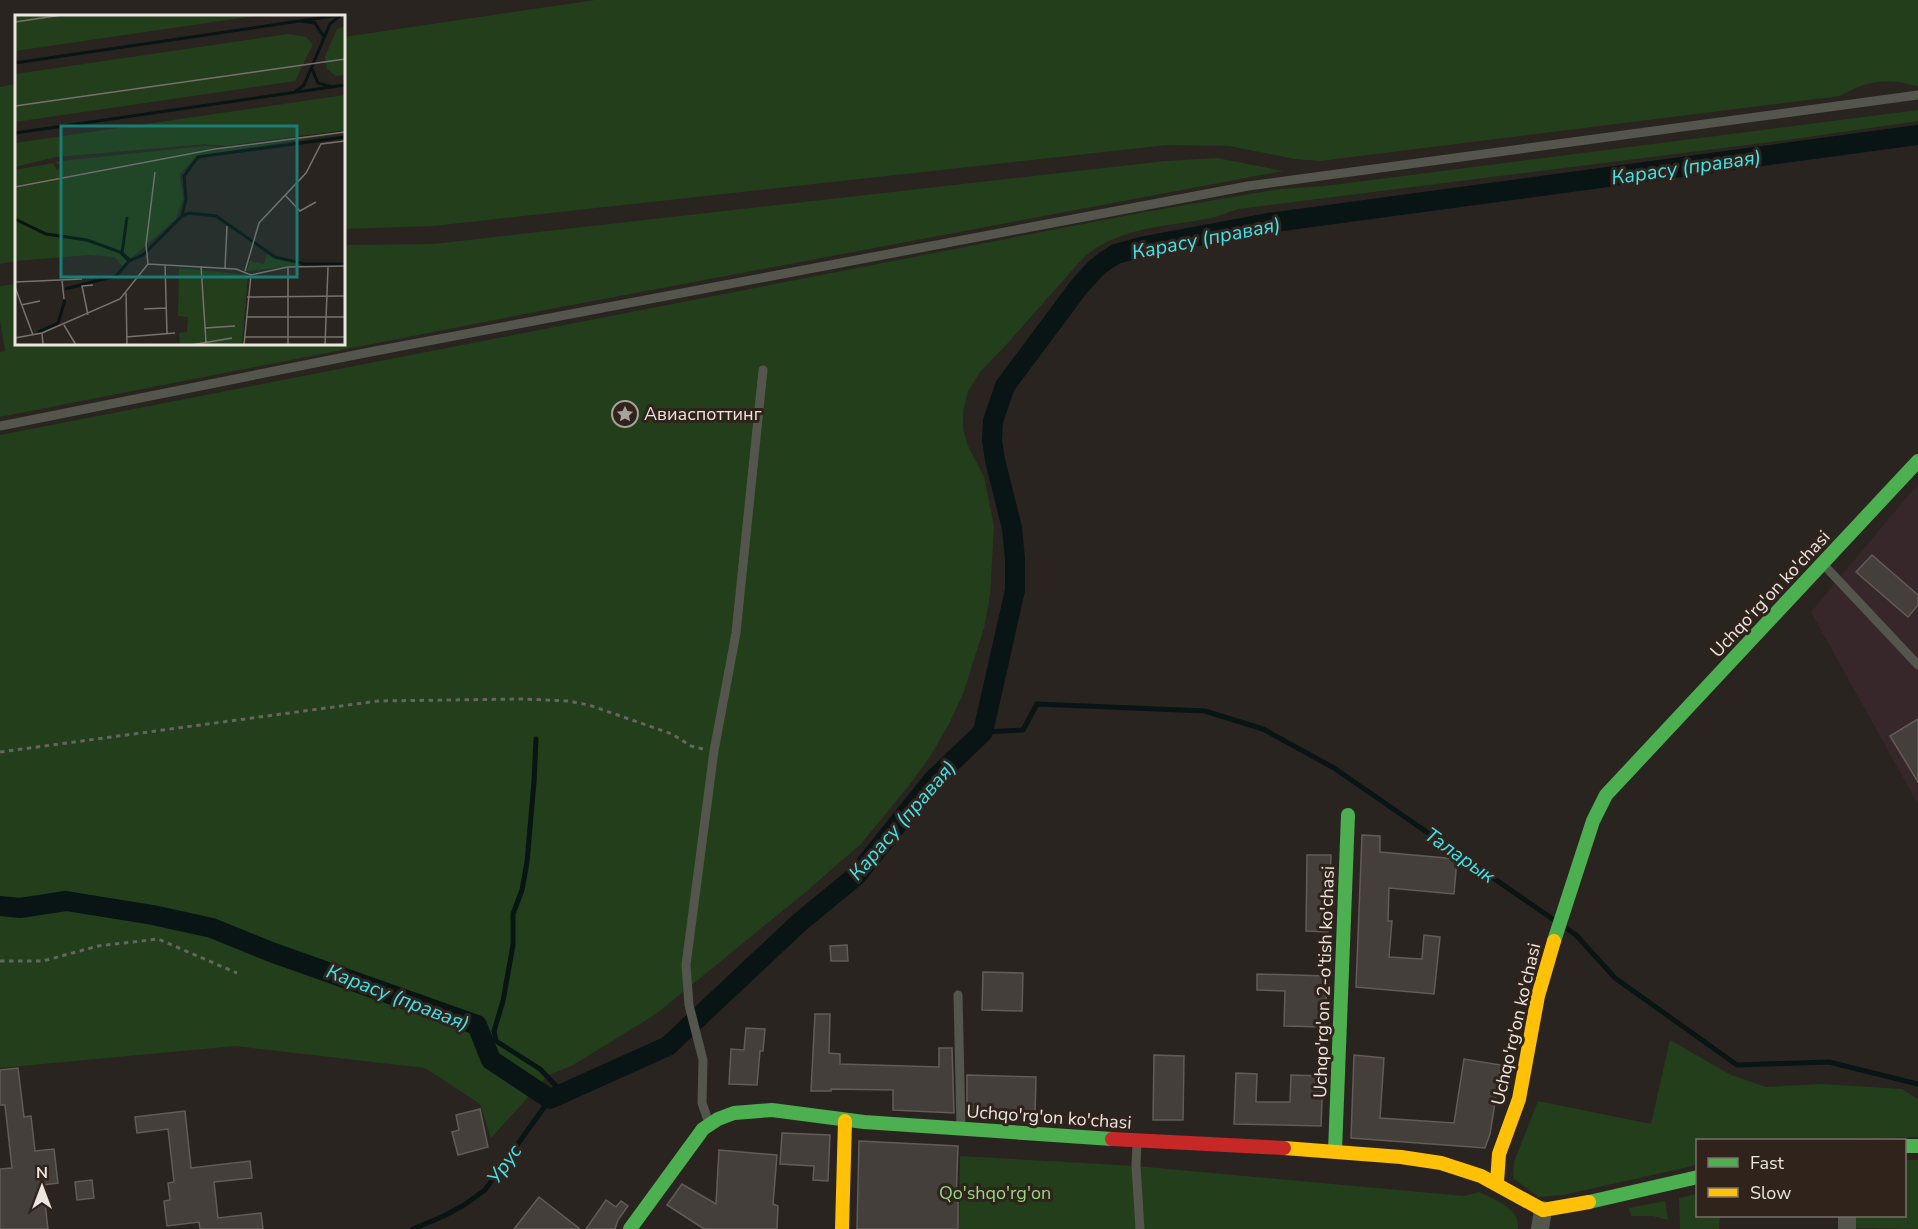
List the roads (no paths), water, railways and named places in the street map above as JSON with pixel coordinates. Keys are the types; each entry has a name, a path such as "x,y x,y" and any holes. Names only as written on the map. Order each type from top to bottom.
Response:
{"street":[{"name":"Uchqo'rg'on ko'chasi","path":"709,1123 730,1114 777,1110 845,1121 1137,1141 1335,1151 1439,1162 1497,1182 1499,1154 1519,1099 1538,996 1551,949 1597,813 1612,786 1918,461"},
{"name":"Uchqo'rg'on 2-o'tish ko'chasi","path":"1335,1151 1348,815"},
{"path":"842,1229 845,1121"},
{"path":"630,1229 697,1136 709,1123"},
{"path":"1497,1182 1543,1210 1577,1205 1696,1177"},
{"path":"1540,1229 1543,1210"}],"lane":[{"path":"0,426 370,352 1237,188 1918,95"},
{"path":"709,1123 702,1103 703,1060 689,1005 686,965 714,751 736,633 763,370"},
{"path":"1823,564 1918,665"},
{"path":"958,995 961,1129"},
{"path":"1137,1141 1136,1166 1140,1229"}],"waterway":[{"name":"Карасу (правая)","path":"0,906 20,908 66,901 153,915 212,928 271,952 477,1025 491,1060 550,1099 668,1046 800,922 856,876 933,780 983,732 1015,590 1012,528 995,460 992,440 993,421 1005,386 1078,288 1105,261 1116,254 1145,246 1268,223 1918,135"},
{"name":"Таларык","path":"983,732 1023,730 1037,704 1205,711 1263,729 1334,768 1554,920"},
{"path":"536,739 527,862 522,890 513,914 513,945 503,1001 494,1031 496,1041 540,1069 563,1093"},
{"name":"Таларык","path":"1566,928 1576,935 1615,978 1737,1065 1829,1062 1918,1084"},
{"name":"Урус","path":"413,1229 444,1216 485,1190 550,1099"}],"place":[{"name":"Авиаспоттинг","path":"625,414"}],"park label":[{"name":"Qo'shqo'rg'on","path":"995,1193"}]}
